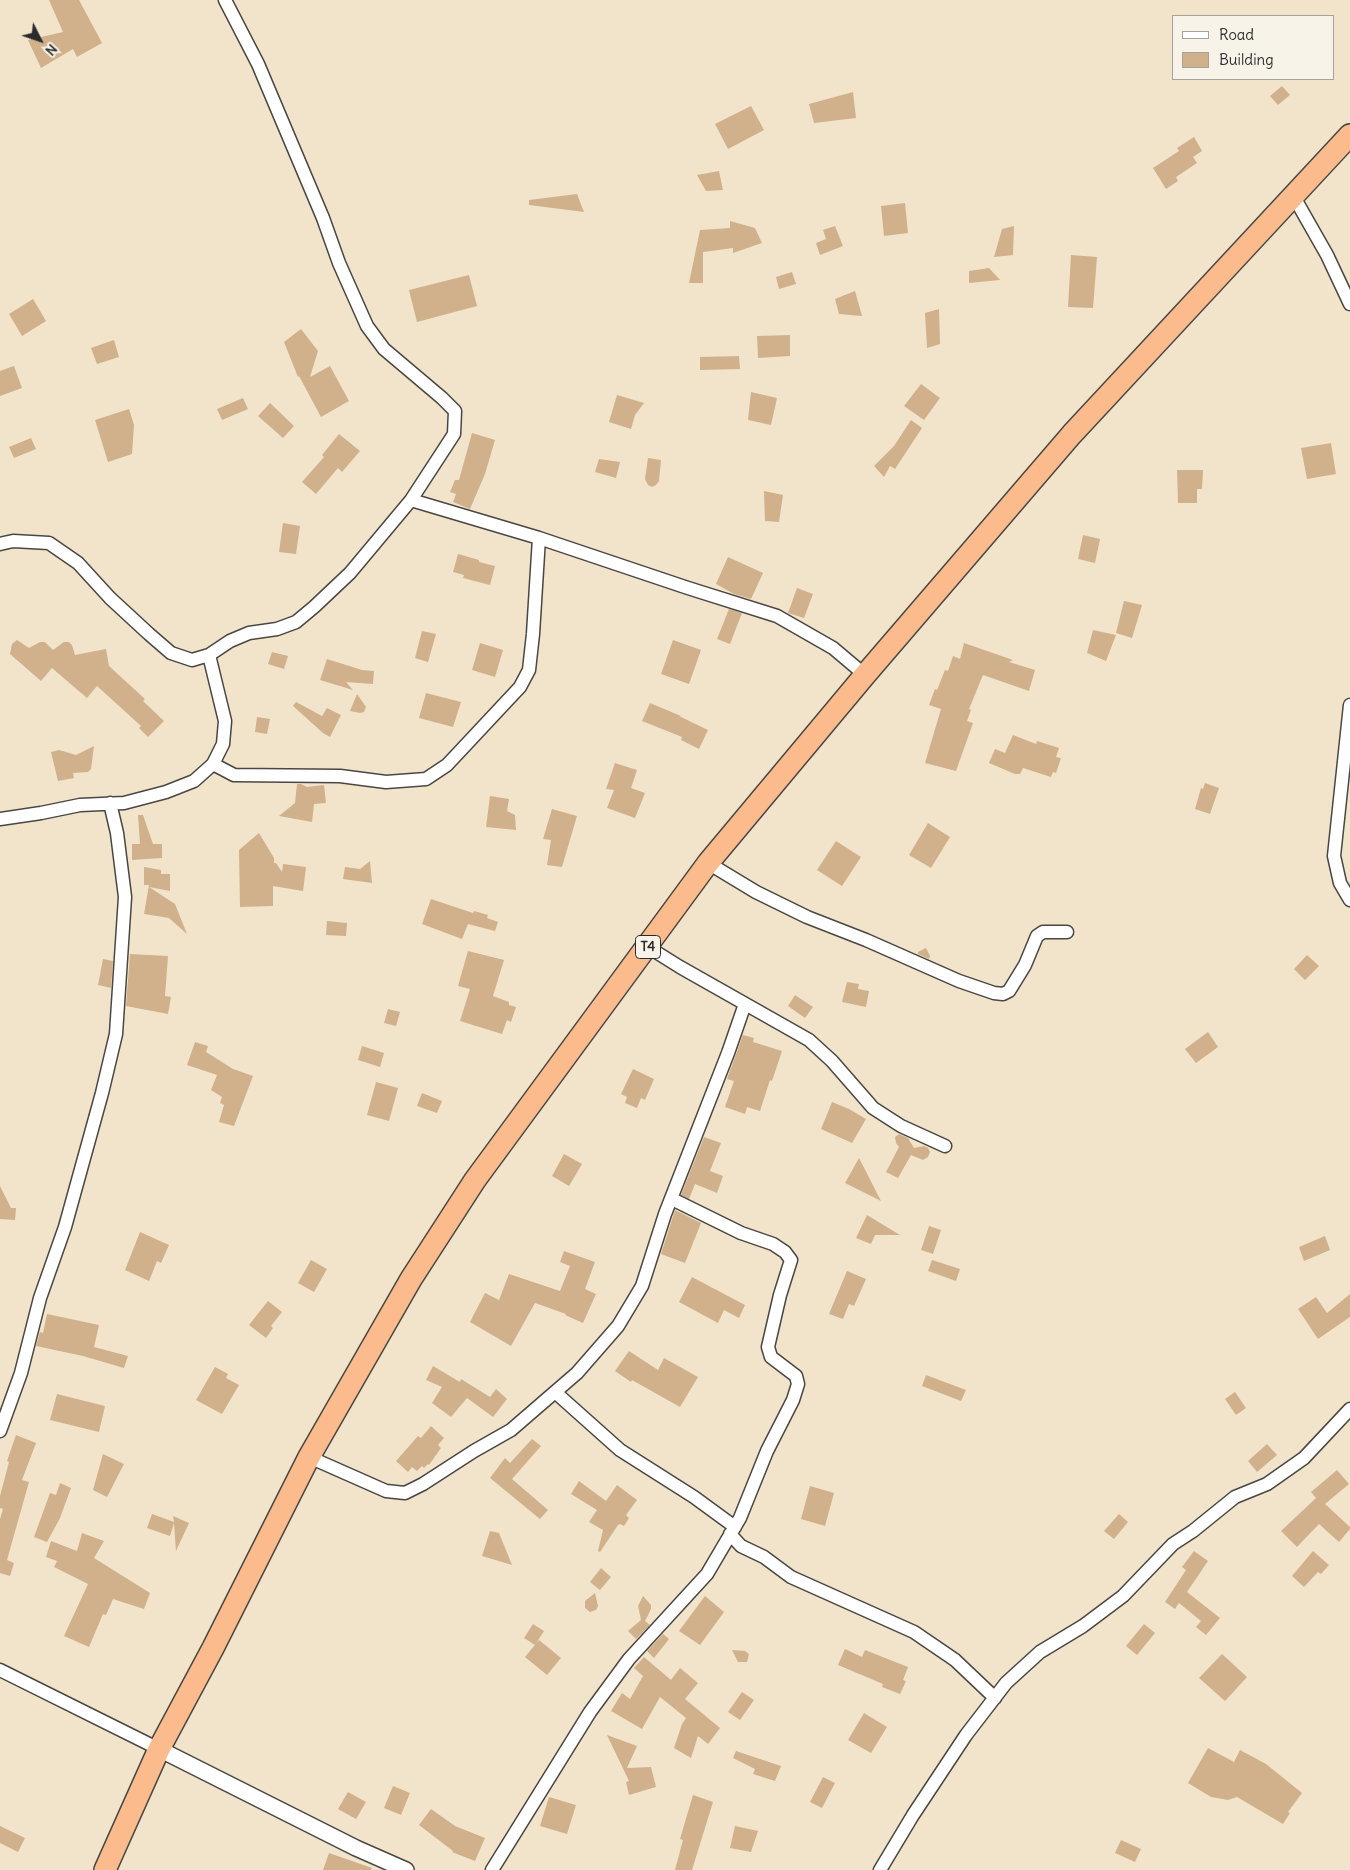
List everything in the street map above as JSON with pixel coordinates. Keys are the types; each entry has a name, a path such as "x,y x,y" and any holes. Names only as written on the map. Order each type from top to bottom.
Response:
{"highway":[{"name":"T4","path":"104,1870 159,1750 213,1648 309,1456 411,1278 475,1180 708,863 1072,434 1350,135"}],"street":[{"path":"0,544 13,541 49,543 78,563 110,598 171,652 192,660 209,655 230,641 249,634 277,629 296,622 314,607 350,573 411,500 454,434 455,411 384,349 367,326 339,263 323,218 258,64 225,0"},
{"path":"1294,197 1327,255 1350,304"},
{"path":"411,500 539,538 776,616 833,648 866,675"},
{"path":"213,764 234,774 340,776 386,782 426,779 447,766 520,687 529,670 539,538"},
{"path":"0,819 80,805 124,803 166,792 194,781 213,764 223,744 224,721 209,655"},
{"path":"1350,705 1334,856 1340,883 1350,900"},
{"path":"0,1431 21,1373 40,1298 65,1227 102,1094 116,1034 125,897 117,833 110,803"},
{"path":"708,863 756,892 807,918 866,940 959,981 994,993 1002,994 1009,991 1025,965 1037,936 1043,932 1067,932"},
{"path":"648,947 680,968 809,1040 832,1061 873,1108 901,1126 945,1146"},
{"path":"309,1456 386,1491 405,1492 423,1484 474,1450 511,1430 577,1373 618,1326 642,1286 651,1255 745,1004"},
{"path":"492,1870 590,1712 629,1659 707,1574 740,1518 767,1451 793,1400 798,1384 796,1376 771,1356 768,1347 780,1295 791,1260 785,1252 773,1244 741,1234 672,1199"},
{"path":"555,1392 620,1450 694,1498 732,1531 742,1546 764,1557 791,1577 914,1632 955,1660 995,1698"},
{"path":"880,1870 961,1743 1006,1683 1040,1652 1083,1626 1123,1596 1173,1544 1193,1531 1235,1497 1267,1484 1304,1458 1350,1410"},
{"path":"0,1670 356,1848 406,1870"}],"building":[{"path":"49,0 79,0 102,43 77,57 73,49 41,68 28,40 63,32"},
{"path":"1282,86 1290,95 1278,105 1270,96"},
{"path":"853,92 856,118 814,123 809,104"},
{"path":"751,106 764,130 728,149 715,124"},
{"path":"1194,137 1202,151 1193,157 1197,163 1176,177 1178,181 1166,189 1153,168 1179,151 1177,148"},
{"path":"719,171 723,190 706,191 697,175"},
{"path":"577,194 584,212 529,205 529,200"},
{"path":"905,203 908,233 884,236 881,206"},
{"path":"730,221 755,228 762,243 733,253 733,248 703,252 703,283 689,283 700,230 730,228"},
{"path":"835,226 843,246 820,255 816,243 826,239 823,230"},
{"path":"1014,226 1013,255 994,257 1002,229"},
{"path":"1071,255 1097,257 1093,308 1068,307"},
{"path":"989,268 1000,280 969,283 969,271"},
{"path":"792,272 796,284 779,289 776,277"},
{"path":"469,275 477,306 417,322 409,290"},
{"path":"855,291 862,316 839,314 835,299"},
{"path":"33,299 46,321 22,336 9,314"},
{"path":"939,309 940,344 927,348 925,313"},
{"path":"301,329 318,351 310,377 330,366 349,401 321,417 298,377 284,342"},
{"path":"790,335 790,356 758,358 757,336"},
{"path":"114,340 119,357 97,364 91,348"},
{"path":"739,356 740,369 700,370 700,357"},
{"path":"14,366 22,388 0,396 0,371"},
{"path":"921,384 940,398 924,420 904,406"},
{"path":"751,392 777,398 771,425 748,420"},
{"path":"617,395 644,403 635,415 631,429 609,422"},
{"path":"243,398 248,409 222,420 217,409"},
{"path":"270,403 294,426 283,438 258,416"},
{"path":"129,409 134,425 132,454 108,462 95,420"},
{"path":"911,420 922,428 895,469 890,466 884,477 874,466 894,446"},
{"path":"472,433 495,440 485,474 470,509 453,502 456,494 450,492 455,480 459,480"},
{"path":"339,434 360,451 342,472 338,468 316,494 302,482 324,457 322,455"},
{"path":"31,438 36,449 14,458 9,447"},
{"path":"1331,443 1336,474 1307,479 1301,448"},
{"path":"648,458 661,460 659,481 652,487 648,485 645,479"},
{"path":"599,459 620,462 616,478 595,472"},
{"path":"1177,470 1203,470 1202,489 1197,489 1197,503 1178,503"},
{"path":"764,491 783,495 779,522 765,521"},
{"path":"283,523 300,526 296,554 279,552"},
{"path":"1083,535 1100,539 1095,563 1078,559"},
{"path":"458,554 495,566 490,585 463,578 464,575 453,572"},
{"path":"728,557 763,573 751,599 734,594 716,584"},
{"path":"797,588 813,594 804,618 788,613"},
{"path":"1124,601 1142,605 1132,638 1116,633"},
{"path":"729,609 742,613 730,644 717,639"},
{"path":"1093,630 1116,635 1106,661 1087,653"},
{"path":"422,631 436,634 428,662 415,658"},
{"path":"17,640 29,648 40,642 45,642 53,650 64,642 69,642 75,655 106,649 109,666 145,699 143,701 164,721 148,737 139,728 141,726 97,686 87,698 52,668 41,681 10,654 12,644"},
{"path":"673,640 701,650 689,684 661,674"},
{"path":"480,643 503,650 495,677 472,670"},
{"path":"964,643 1013,660 1009,662 1035,670 1029,691 983,675 969,709 971,710 967,721 973,723 956,771 925,763 941,709 929,705 945,670 948,671 953,656 960,659"},
{"path":"272,652 288,656 284,669 268,664"},
{"path":"327,659 362,670 374,671 373,684 346,682 353,690 320,680"},
{"path":"426,693 461,702 453,727 419,718"},
{"path":"357,694 366,707 364,712 350,711"},
{"path":"296,702 322,716 327,708 341,715 330,737 293,706"},
{"path":"650,703 708,730 699,749 681,740 682,737 642,721"},
{"path":"257,717 270,719 267,734 255,732"},
{"path":"1013,735 1036,744 1037,741 1059,748 1056,757 1061,758 1056,773 1053,772 1051,777 1023,768 1020,774 1015,774 989,763 995,749 1005,753"},
{"path":"94,746 91,769 88,772 73,773 74,778 58,781 51,752 59,750 76,755"},
{"path":"615,763 637,770 631,788 645,793 635,818 607,808 614,790 606,789"},
{"path":"1205,783 1219,788 1210,814 1195,809 1201,788 1203,789"},
{"path":"297,784 307,787 324,785 326,803 314,804 312,822 279,816 295,803"},
{"path":"490,796 509,799 507,811 515,815 516,830 486,827"},
{"path":"552,809 577,816 562,867 547,865 551,840 543,839"},
{"path":"138,815 143,815 153,844 162,844 162,858 132,860 132,844 140,844"},
{"path":"928,823 950,837 931,868 909,855"},
{"path":"259,833 274,858 274,863 282,872 283,864 306,867 303,891 273,886 273,906 240,907 239,850"},
{"path":"836,841 861,857 842,886 817,870"},
{"path":"370,861 372,883 343,879 345,867 360,869"},
{"path":"144,867 161,870 161,874 170,874 170,891 149,887 175,904 187,934 169,918 144,914 149,885 144,885"},
{"path":"431,899 473,913 474,911 488,915 487,918 498,922 495,931 468,924 462,939 422,924"},
{"path":"327,921 347,923 346,936 326,935"},
{"path":"926,948 930,956 929,959 918,954 918,952"},
{"path":"468,951 504,960 493,996 516,1007 511,1022 507,1020 502,1034 460,1021 470,989 458,986"},
{"path":"130,954 168,956 165,996 171,997 168,1014 126,1006"},
{"path":"1307,955 1319,966 1305,980 1294,969"},
{"path":"103,959 113,961 111,988 98,985"},
{"path":"847,982 859,984 858,989 869,991 866,1007 842,1002"},
{"path":"795,995 813,1007 805,1018 788,1006"},
{"path":"388,1009 400,1012 396,1026 384,1023"},
{"path":"1208,1032 1218,1047 1196,1063 1185,1049"},
{"path":"743,1035 754,1038 753,1042 782,1051 760,1111 747,1107 745,1114 725,1107 734,1081 727,1079"},
{"path":"195,1042 208,1046 206,1052 233,1069 253,1076 234,1126 219,1122 224,1105 220,1103 222,1097 211,1090 217,1075 187,1065"},
{"path":"362,1046 384,1053 380,1067 358,1060"},
{"path":"633,1069 654,1079 645,1100 641,1098 637,1108 625,1103 627,1097 621,1094"},
{"path":"376,1082 398,1088 389,1121 367,1115"},
{"path":"422,1093 442,1101 437,1113 417,1106"},
{"path":"832,1102 866,1119 852,1143 821,1129"},
{"path":"899,1134 908,1138 914,1148 924,1146 930,1152 928,1157 923,1160 911,1155 898,1178 886,1172 899,1147 895,1137"},
{"path":"704,1137 721,1143 710,1171 723,1176 717,1193 695,1184 689,1199 681,1195"},
{"path":"564,1154 582,1164 569,1186 552,1176"},
{"path":"859,1158 881,1201 845,1183"},
{"path":"0,1186 11,1208 16,1208 15,1220 0,1219"},
{"path":"675,1210 701,1223 685,1263 661,1254"},
{"path":"867,1215 900,1235 875,1235 871,1244 856,1238"},
{"path":"929,1226 941,1230 933,1254 921,1250"},
{"path":"140,1232 169,1245 161,1263 157,1261 149,1281 125,1270"},
{"path":"1325,1236 1330,1250 1304,1261 1299,1247"},
{"path":"564,1251 595,1262 585,1289 596,1294 583,1323 566,1314 535,1303 511,1346 470,1322 485,1293 499,1300 509,1274 560,1291 570,1266 560,1262"},
{"path":"311,1260 327,1269 314,1292 298,1283"},
{"path":"932,1260 960,1269 956,1281 928,1271"},
{"path":"847,1271 866,1279 854,1306 849,1304 843,1319 829,1314"},
{"path":"692,1277 745,1305 739,1318 724,1310 718,1323 679,1302"},
{"path":"1350,1294 1350,1317 1318,1339 1298,1309 1316,1297 1327,1313"},
{"path":"268,1301 282,1312 271,1326 273,1328 266,1338 249,1325"},
{"path":"47,1314 99,1325 94,1347 128,1356 124,1368 83,1356 36,1346 40,1332 43,1333"},
{"path":"629,1351 658,1370 664,1358 698,1377 680,1407 632,1380 631,1382 615,1371"},
{"path":"433,1366 460,1382 461,1379 490,1397 496,1389 507,1399 493,1417 467,1398 451,1417 432,1403 442,1387 426,1380"},
{"path":"215,1367 228,1374 226,1378 239,1385 222,1414 196,1400"},
{"path":"926,1375 966,1390 961,1401 922,1386"},
{"path":"1235,1392 1246,1408 1236,1415 1225,1399"},
{"path":"57,1394 105,1406 99,1432 50,1420"},
{"path":"431,1426 444,1438 438,1445 441,1448 429,1465 424,1468 422,1466 417,1471 412,1467 408,1472 396,1461 418,1436 421,1438"},
{"path":"16,1435 36,1443 22,1480 29,1482 7,1560 14,1563 10,1576 0,1573 0,1519 3,1509 0,1508 0,1496 9,1462 7,1461"},
{"path":"532,1439 541,1446 512,1479 548,1510 540,1519 490,1478 505,1458 510,1463"},
{"path":"1267,1444 1277,1455 1257,1472 1248,1461"},
{"path":"103,1454 124,1464 107,1497 93,1490"},
{"path":"1337,1470 1349,1484 1325,1504 1350,1529 1339,1542 1319,1524 1297,1547 1281,1531 1316,1498 1311,1492"},
{"path":"579,1481 606,1501 617,1485 637,1500 626,1515 629,1518 624,1526 618,1525 600,1552 598,1551 603,1530 589,1522 597,1510 571,1494"},
{"path":"60,1483 71,1488 60,1518 47,1542 34,1537 50,1493 56,1495"},
{"path":"810,1486 834,1493 825,1526 801,1519"},
{"path":"152,1514 174,1522 173,1516 189,1523 176,1551 174,1523 170,1536 147,1528"},
{"path":"1119,1514 1128,1522 1114,1539 1104,1531"},
{"path":"490,1531 499,1533 512,1565 482,1556"},
{"path":"82,1533 104,1541 94,1558 150,1593 144,1609 113,1599 106,1615 103,1614 89,1647 64,1636 88,1584 54,1567 57,1561 46,1557 51,1541 77,1551"},
{"path":"1194,1551 1208,1561 1187,1592 1220,1618 1206,1635 1196,1627 1201,1621 1179,1603 1175,1609 1165,1602 1186,1570 1182,1567"},
{"path":"1313,1551 1329,1565 1321,1574 1318,1572 1304,1587 1292,1576"},
{"path":"601,1568 611,1577 600,1590 590,1582"},
{"path":"595,1593 598,1606 596,1610 590,1612 585,1608 585,1601"},
{"path":"643,1596 651,1605 645,1621 650,1625 636,1639 628,1631 641,1620 638,1606"},
{"path":"705,1596 724,1612 700,1645 679,1631"},
{"path":"533,1624 544,1631 535,1645 524,1638"},
{"path":"1144,1624 1155,1633 1137,1655 1126,1646"},
{"path":"663,1634 669,1639 654,1658 647,1651"},
{"path":"539,1640 561,1658 547,1675 525,1657"},
{"path":"845,1649 862,1657 865,1650 908,1667 903,1680 906,1681 900,1694 882,1687 883,1684 838,1665"},
{"path":"732,1650 745,1651 749,1654 747,1662 738,1662"},
{"path":"1222,1654 1247,1677 1225,1701 1199,1678"},
{"path":"644,1657 671,1680 680,1668 698,1683 685,1699 720,1728 708,1744 698,1736 691,1758 674,1748 686,1718 660,1697 642,1729 611,1711 622,1693 630,1699 643,1676 634,1668"},
{"path":"742,1692 754,1700 740,1720 728,1712"},
{"path":"864,1713 887,1727 871,1753 848,1740"},
{"path":"607,1735 637,1746 627,1768 651,1767 656,1787 629,1795 626,1782 629,1781"},
{"path":"1208,1748 1234,1762 1240,1750 1266,1764 1302,1793 1288,1812 1290,1813 1283,1824 1237,1797 1228,1800 1211,1797 1188,1783"},
{"path":"736,1751 781,1766 775,1781 753,1774 755,1769 733,1758"},
{"path":"823,1777 835,1783 822,1808 810,1802"},
{"path":"393,1786 410,1793 401,1815 384,1808"},
{"path":"348,1792 366,1802 356,1819 338,1809"},
{"path":"693,1795 713,1802 692,1870 675,1870 683,1840 680,1839"},
{"path":"549,1797 576,1805 567,1834 540,1826"},
{"path":"431,1809 455,1826 485,1838 475,1861 452,1852 419,1825"},
{"path":"0,1826 25,1838 18,1852 0,1843"},
{"path":"735,1826 758,1831 751,1852 730,1848"},
{"path":"1121,1840 1141,1849 1135,1862 1115,1853"},
{"path":"329,1853 372,1868 371,1870 323,1870"}]}
